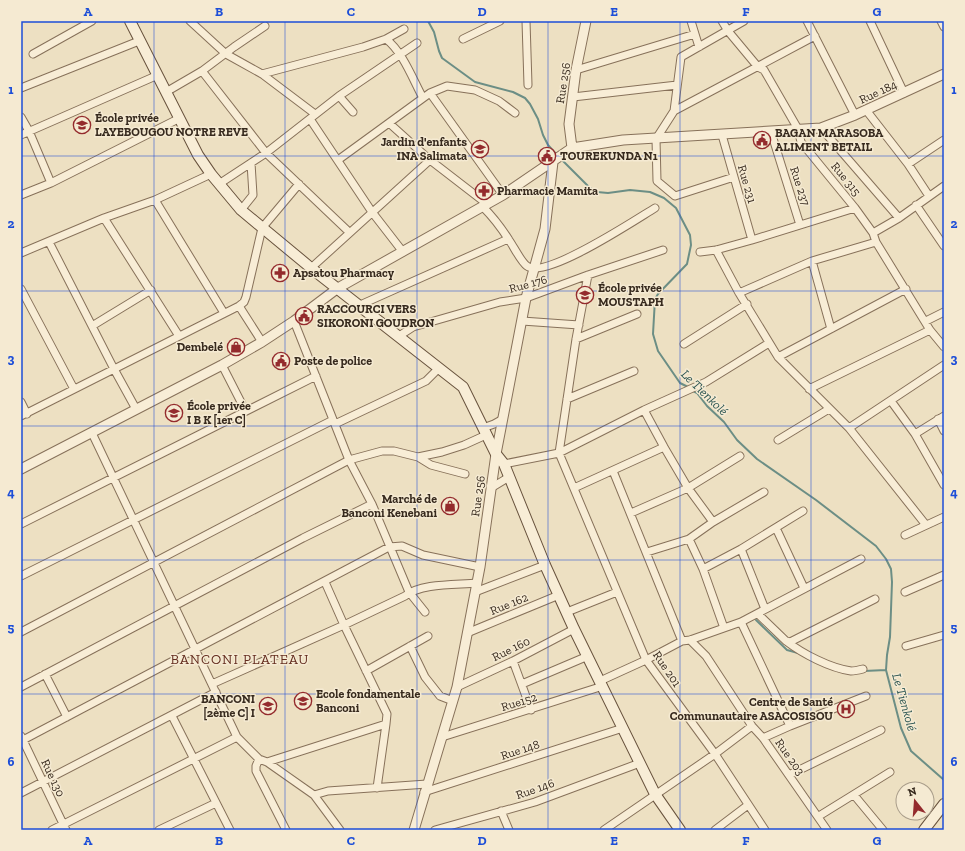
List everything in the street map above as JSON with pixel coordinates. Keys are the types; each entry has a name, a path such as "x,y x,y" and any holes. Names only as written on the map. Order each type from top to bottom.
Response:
{"main road":[{"path":"130,21 198,155 211,174 241,210 311,268 463,387 496,454 504,464 574,630 655,794 680,830"},
{"path":"924,830 944,804"}],"street":[{"path":"33,54 92,21"},
{"path":"190,21 226,54 262,74 313,116 338,160 372,212 403,252"},
{"path":"463,39 500,21"},
{"path":"526,21 528,85"},
{"name":"Rue 256","path":"572,148 569,124 576,70 586,21"},
{"path":"691,21 699,47"},
{"name":"Rue 315","path":"722,21 758,67 764,70 798,130 802,142 873,233 876,242 926,321 930,330 944,347"},
{"path":"734,177 675,196 657,181 656,139 674,111 681,57 744,21"},
{"path":"808,21 856,115"},
{"path":"870,21 904,93"},
{"path":"941,21 944,27"},
{"path":"166,92 202,71 265,26"},
{"path":"262,74 363,47 386,39 404,29"},
{"path":"576,70 695,34"},
{"path":"674,111 815,36"},
{"path":"386,39 392,44 399,54 423,98"},
{"path":"21,88 140,41"},
{"path":"219,184 266,153 339,96 417,43"},
{"path":"202,71 266,153 349,232"},
{"name":"Rue 184","path":"572,148 623,140 821,128 856,115 944,74"},
{"path":"21,135 158,75"},
{"path":"573,97 677,84"},
{"path":"338,160 430,93 447,86 475,90 499,101 515,113"},
{"path":"430,93 503,195"},
{"path":"339,96 353,112"},
{"path":"866,110 908,164 929,196"},
{"path":"21,117 29,131 51,183"},
{"path":"21,196 51,183 180,118"},
{"path":"389,123 485,206 526,266 534,269 547,266 596,243 655,208"},
{"path":"821,128 899,218"},
{"name":"Rue 237","path":"771,132 800,225"},
{"name":"Rue 231","path":"722,135 752,240"},
{"path":"908,164 944,140"},
{"path":"21,470 222,365 262,342 294,321 338,288 485,206 572,148"},
{"path":"311,268 430,160"},
{"name":"Rue 256","path":"414,830 457,687 480,567 496,454 526,298 545,229 553,162"},
{"path":"241,210 253,194 251,163"},
{"path":"21,253 104,218 155,200 211,174"},
{"path":"21,402 24,415 239,306 244,302 246,297 262,228 299,184"},
{"path":"873,233 899,218 944,186"},
{"path":"155,200 224,313"},
{"path":"916,205 944,246"},
{"path":"700,252 716,250 752,240 855,208"},
{"path":"104,218 179,336"},
{"path":"360,305 508,238"},
{"path":"49,242 136,409"},
{"path":"739,293 812,261 876,242"},
{"name":"Rue 176","path":"399,336 413,327 500,302 526,298 662,250"},
{"path":"716,250 739,293 778,357 849,428 926,526"},
{"path":"812,261 831,329"},
{"path":"559,453 576,338 588,275"},
{"path":"21,289 74,389"},
{"path":"778,357 906,289"},
{"path":"92,326 151,290"},
{"path":"684,344 746,304"},
{"path":"239,306 262,342"},
{"path":"926,321 944,312"},
{"path":"576,338 637,314"},
{"path":"294,321 349,460 372,504 409,592 425,612"},
{"path":"522,321 579,325"},
{"path":"809,389 930,330"},
{"path":"504,464 559,453 644,410 706,382 769,343"},
{"path":"222,365 245,410"},
{"path":"849,428 944,365"},
{"path":"21,576 334,422 426,381 439,368"},
{"path":"567,400 634,371"},
{"path":"21,524 245,410 316,376"},
{"path":"890,401 915,434 944,485"},
{"path":"778,440 829,409"},
{"path":"644,410 688,488 713,522"},
{"path":"915,434 941,418 944,432"},
{"path":"22,629 349,460 382,450 418,456 442,452 464,445 503,419"},
{"path":"92,433 237,737 259,759 267,762 314,795 340,830"},
{"path":"574,488 664,447"},
{"name":"Rue 201","path":"559,453 646,660 715,754 765,830"},
{"path":"418,456 431,465 465,474"},
{"path":"631,513 688,488 740,456"},
{"path":"613,470 682,642"},
{"path":"491,488 509,477"},
{"path":"647,552 689,539 713,522 764,492"},
{"path":"21,687 302,538 372,504"},
{"path":"703,569 741,549 803,511"},
{"path":"905,535 944,517"},
{"path":"776,528 804,588"},
{"path":"689,539 703,569 724,628"},
{"path":"22,738 67,717 196,650 389,547 402,546 423,555 480,567"},
{"path":"741,549 765,609"},
{"name":"Rue152","path":"442,737 531,710 601,684 682,642 741,622 758,614 804,588 861,559"},
{"path":"212,684 344,625 405,596 409,592 430,587 476,588 546,565"},
{"path":"905,592 944,574"},
{"path":"325,582 387,714 377,788"},
{"path":"567,612 617,592"},
{"name":"Rue 162","path":"467,633 559,595"},
{"path":"786,641 795,641 875,599"},
{"path":"758,614 786,641 798,650 822,662 852,671 863,670"},
{"path":"741,622 790,726"},
{"name":"Rue 160","path":"457,687 574,630"},
{"path":"906,646 944,635"},
{"path":"366,671 428,636"},
{"name":"Rue 203","path":"690,640 706,656 752,726 764,738 819,816 827,830"},
{"path":"410,646 425,677 435,690 440,696 453,701"},
{"path":"522,684 588,656"},
{"path":"513,661 531,710"},
{"path":"45,674 67,717"},
{"path":"21,792 172,716 216,692"},
{"path":"764,738 866,696"},
{"path":"172,716 230,830"},
{"path":"267,762 386,724"},
{"path":"604,830 715,754 752,726"},
{"name":"Rue 148","path":"314,795 328,791 377,788 426,788 623,728"},
{"path":"789,775 881,730"},
{"path":"52,830 64,827 237,737"},
{"name":"Rue 130","path":"22,738 64,827"},
{"path":"259,759 256,766 256,771 286,830"},
{"name":"Rue 146","path":"435,830 535,802 640,763"},
{"path":"819,816 890,772"},
{"path":"854,795 883,830"},
{"path":"159,830 216,803"},
{"path":"715,830 748,805"},
{"path":"501,811 509,830"}],"waterway":[{"name":"Le Tienkolé","path":"428,21 434,32 442,58 475,82 513,92 525,98 538,119 548,145 556,154"},
{"name":"Le Tienkolé","path":"561,159 589,187 597,192 608,193 630,190 650,192 664,198 676,208 690,235 691,245 687,264 655,299 653,334 658,351 680,383 690,388"},
{"name":"Le Tienkolé","path":"693,391 697,393 707,406 724,422 737,440 757,459 816,500 876,546 886,559 891,569 892,582 890,637 886,670 901,728 911,751 944,780"},
{"path":"756,620 787,650 798,653"},
{"path":"864,671 886,670"}],"place":[{"name":"École privée LAYEBOUGOU NOTRE REVE","path":"82,125"},
{"name":"BAGAN MARASOBA ALIMENT BETAIL","path":"762,140"},
{"name":"Jardin d'enfants INA Salimata","path":"480,149"},
{"name":"TOUREKUNDA N1","path":"547,156"},
{"name":"Pharmacie Mamita","path":"484,191"},
{"name":"Apsatou Pharmacy","path":"280,273"},
{"name":"École privée MOUSTAPH","path":"585,295"},
{"name":"RACCOURCI VERS SIKORONI GOUDRON","path":"304,316"},
{"name":"Dembelé","path":"236,347"},
{"name":"Poste de police","path":"281,361"},
{"name":"École privée I B K [1er C]","path":"174,413"},
{"name":"Marché de Banconi Kenebani","path":"450,506"},
{"name":"Ecole fondamentale Banconi","path":"303,701"},
{"name":"BANCONI [2ème C] I","path":"268,706"},
{"name":"Centre de Santé Communautaire ASACOSISOU","path":"846,709"}],"district":[{"name":"BANCONI PLATEAU","path":"240,659"}]}
